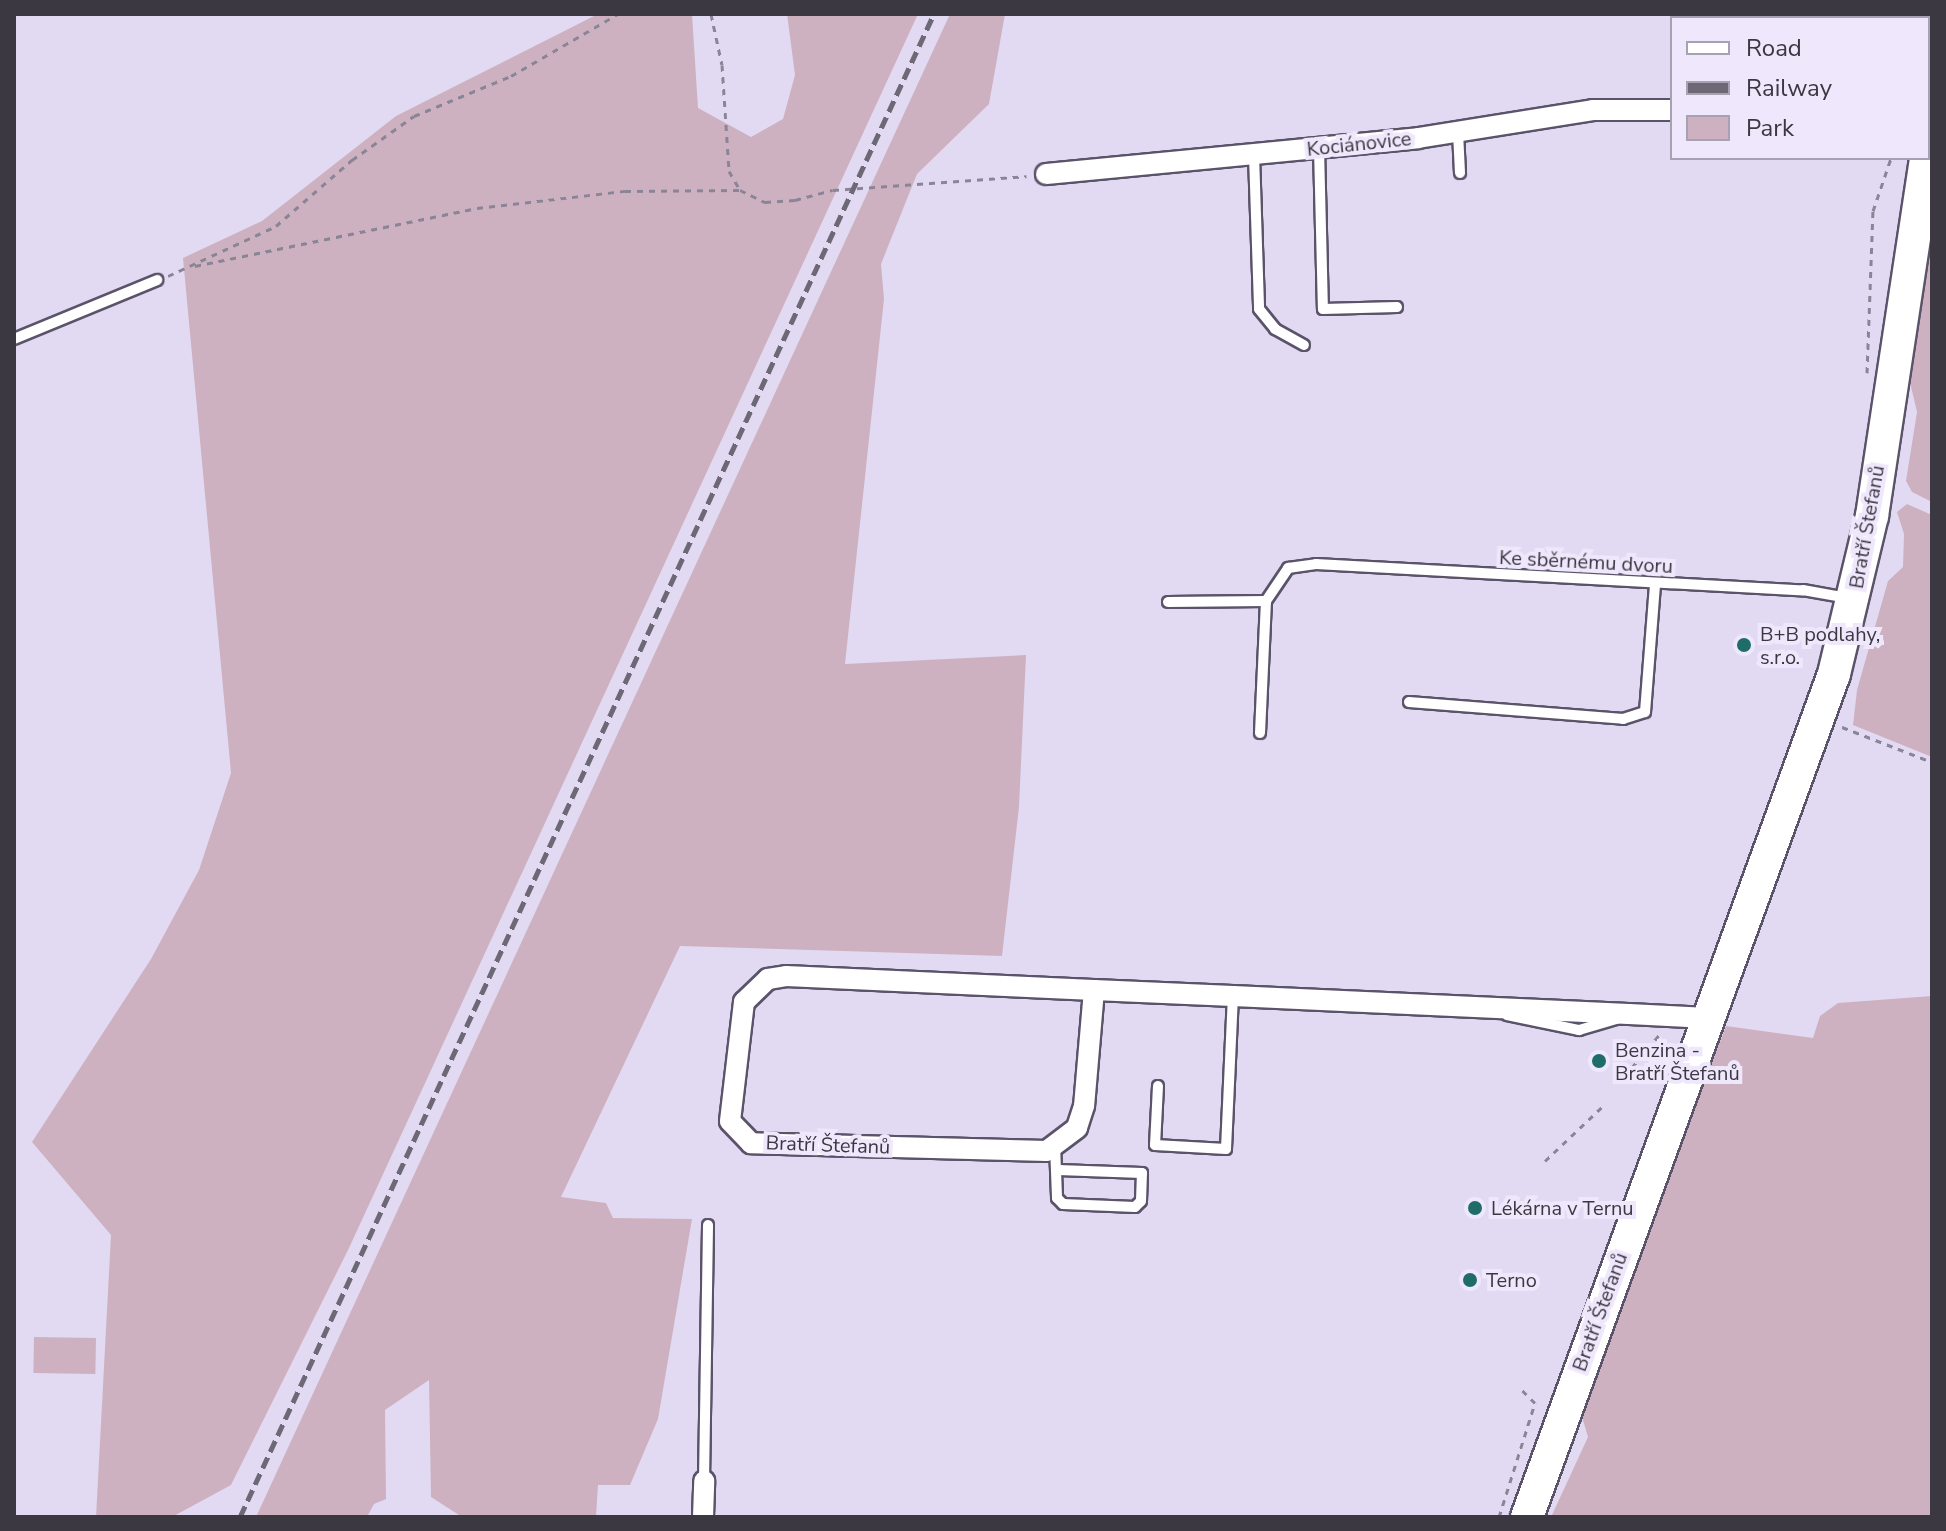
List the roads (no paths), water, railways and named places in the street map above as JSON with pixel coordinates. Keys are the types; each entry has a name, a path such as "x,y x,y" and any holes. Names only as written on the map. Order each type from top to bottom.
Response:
{"main road":[{"name":"Bratří Štefanů","path":"1527,1517 1819,719 1854,600 1872,516 1920,160"}],"street":[{"name":"Kociánovice","path":"1046,174 1458,132 1593,110 1670,110"},
{"name":"Bratří Štefanů","path":"1055,1145 1047,1151 751,1143 730,1121 739,1013 753,989 786,976 1708,1018"},
{"path":"1055,1145 1077,1128 1084,1106 1094,990"},
{"path":"703,1517 704,1481"}],"lane":[{"path":"1458,132 1460,173"},
{"path":"1319,148 1323,309 1397,307"},
{"path":"1254,155 1259,309 1275,329 1304,345"},
{"path":"14,339 157,280"},
{"name":"Ke sběrnému dvoru","path":"1266,601 1288,568 1316,564 1803,590 1854,600"},
{"path":"1409,702 1623,719 1645,712 1655,584"},
{"path":"1168,602 1266,601 1260,733"},
{"path":"1158,1086 1155,1145 1226,1149 1233,996"},
{"path":"1055,1145 1057,1198 1063,1204 1135,1207 1141,1201 1142,1173 1058,1170"},
{"path":"704,1481 708,1225"}],"railway":[{"path":"240,1517 934,14"}],"place":[{"name":"B+B podlahy, s.r.o.","path":"1744,645"},
{"name":"Benzina - Bratří Štefanů","path":"1599,1061"},
{"name":"Lékárna v Ternu","path":"1475,1208"},
{"name":"Terno","path":"1470,1280"}]}
